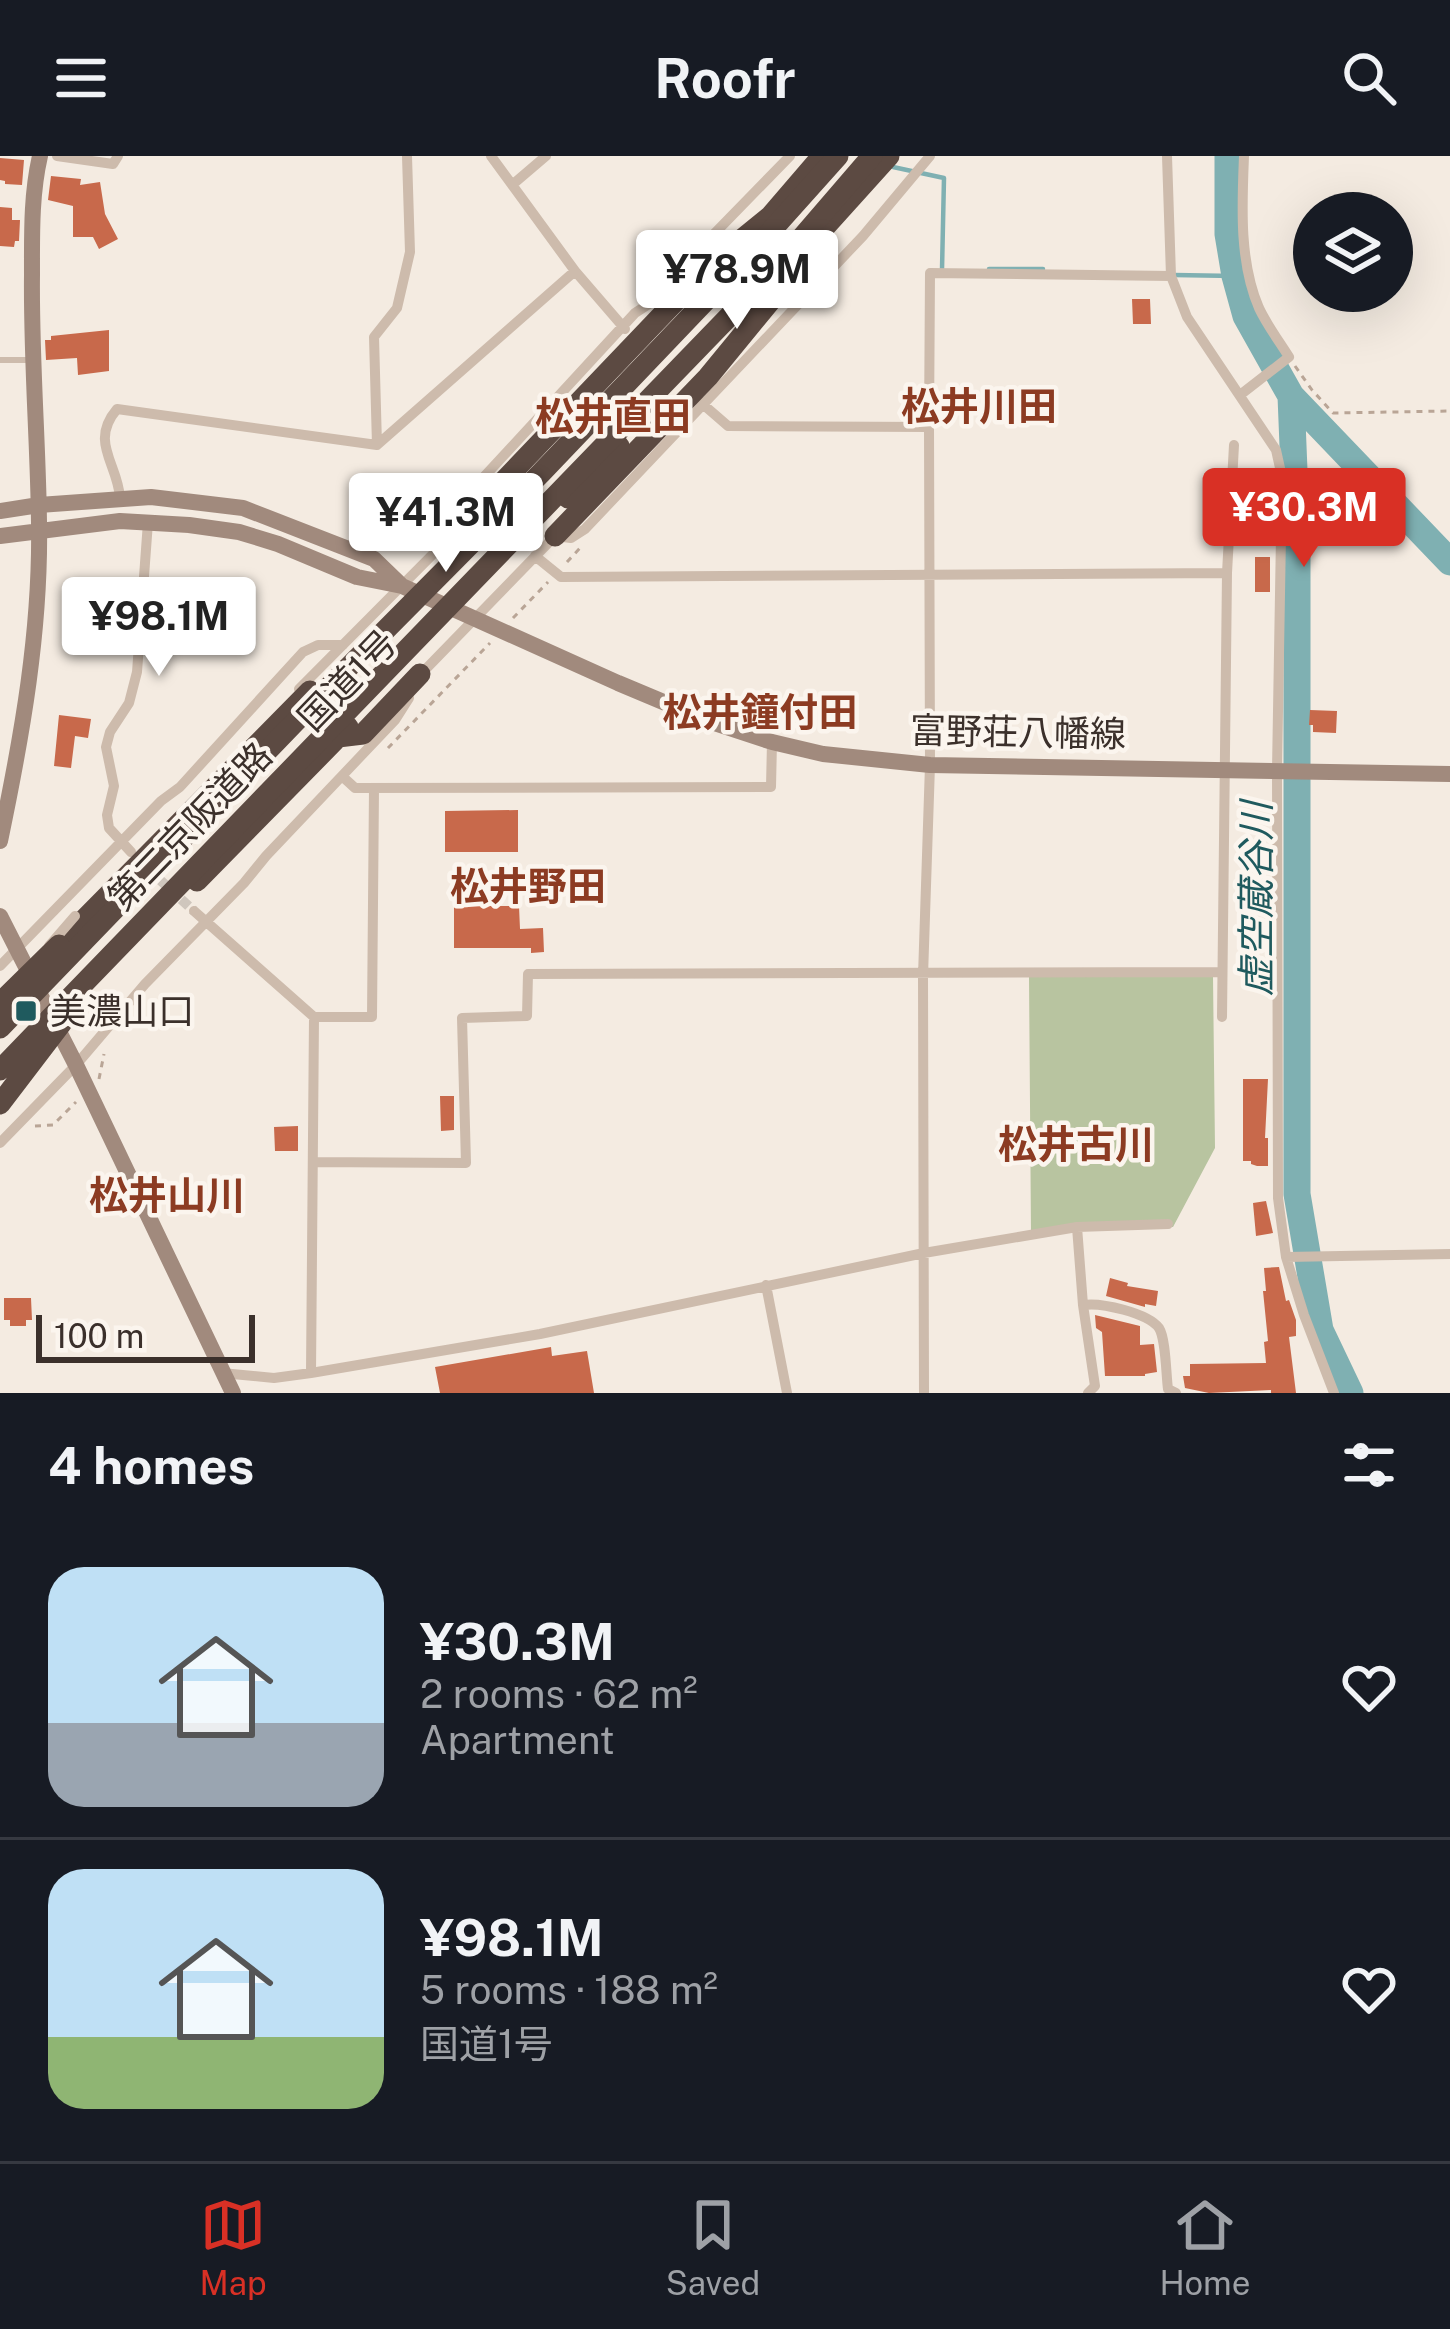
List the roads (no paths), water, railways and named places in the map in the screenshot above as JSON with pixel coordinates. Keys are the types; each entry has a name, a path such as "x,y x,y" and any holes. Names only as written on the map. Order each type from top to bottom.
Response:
{"highway":[{"name":"国道1号","path":"0,1003 531,466 822,156"},
{"name":"第二京阪道路","path":"0,1028 541,473 838,156"},
{"name":"第二京阪道路","path":"0,1070 757,288 872,156"},
{"name":"国道1号","path":"0,1092 92,989 797,260 890,156"},
{"path":"456,531 709,266 772,214"},
{"path":"555,536 708,377 784,285 797,260"},
{"path":"343,732 363,734 420,674"},
{"path":"0,1104 119,947"}],"main road":[{"path":"0,841 31,668 39,530 31,360 33,211 40,156"},
{"name":"富野荘八幡線","path":"0,511 120,498 243,508 374,559 402,586"},
{"name":"富野荘八幡線","path":"0,536 121,521 239,532 357,577 402,586 711,722 823,754 930,765 1450,773"},
{"path":"0,916 233,1393"}],"street":[{"path":"57,156 113,164 118,156"},
{"path":"377,446 374,337 397,308 410,251 407,156"},
{"path":"490,156 575,271 627,331"},
{"path":"512,185 546,156"},
{"path":"0,1003 75,916 456,531 470,492 627,331 635,313 655,300 790,156"},
{"path":"0,1143 395,720 420,674 555,536 571,538 585,529 699,401 863,236 929,156"},
{"path":"1167,156 1171,276 1187,317 1276,450 1282,477 1278,1198 1286,1257 1334,1393"},
{"path":"1240,395 1289,357 1259,308 1247,266 1244,156"},
{"path":"120,498 106,457 105,434 117,409 377,446 575,271"},
{"path":"924,1393 930,273 1171,276"},
{"path":"699,401 728,426 929,428"},
{"path":"1222,1017 1227,573 1234,445"},
{"path":"131,852 110,828 107,815 114,786 106,747 129,703 137,671 148,522"},
{"path":"536,556 561,578 1227,573"},
{"path":"0,965 161,801 180,788 303,652 318,644 343,645"},
{"path":"343,777 355,788 771,787 772,742"},
{"path":"194,911 314,1017 372,1017 374,788"},
{"path":"313,1162 466,1163 462,1018 527,1016 528,974 1222,972"},
{"path":"310,1372 314,1017"},
{"path":"222,1373 274,1378 540,1334 924,1253 1077,1227 1168,1224"},
{"path":"1077,1227 1095,1386 1088,1393"},
{"path":"1286,1257 1450,1254"},
{"path":"766,1285 787,1393"},
{"path":"1083,1305 1118,1307 1157,1324 1168,1389 1176,1393"}],"lane":[{"path":"0,360 31,360"}],"waterway":[{"path":"1228,156 1228,234 1246,316 1291,396 1450,562"},
{"path":"893,167 944,178 942,270"},
{"path":"989,269 1043,269"},
{"path":"1174,275 1235,276"},
{"name":"虚空蔵谷川","path":"1291,396 1297,545 1297,1194 1320,1330 1350,1393"}],"tunnel":[{"path":"148,869 194,911"}],"place":[{"name":"美濃山口","path":"26,1011"}],"district":[{"name":"松井川田","path":"979,406"},
{"name":"松井直田","path":"613,416"},
{"name":"松井鐘付田","path":"760,712"},
{"name":"松井野田","path":"528,886"},
{"name":"松井古川","path":"1076,1144"},
{"name":"松井山川","path":"167,1195"}]}
